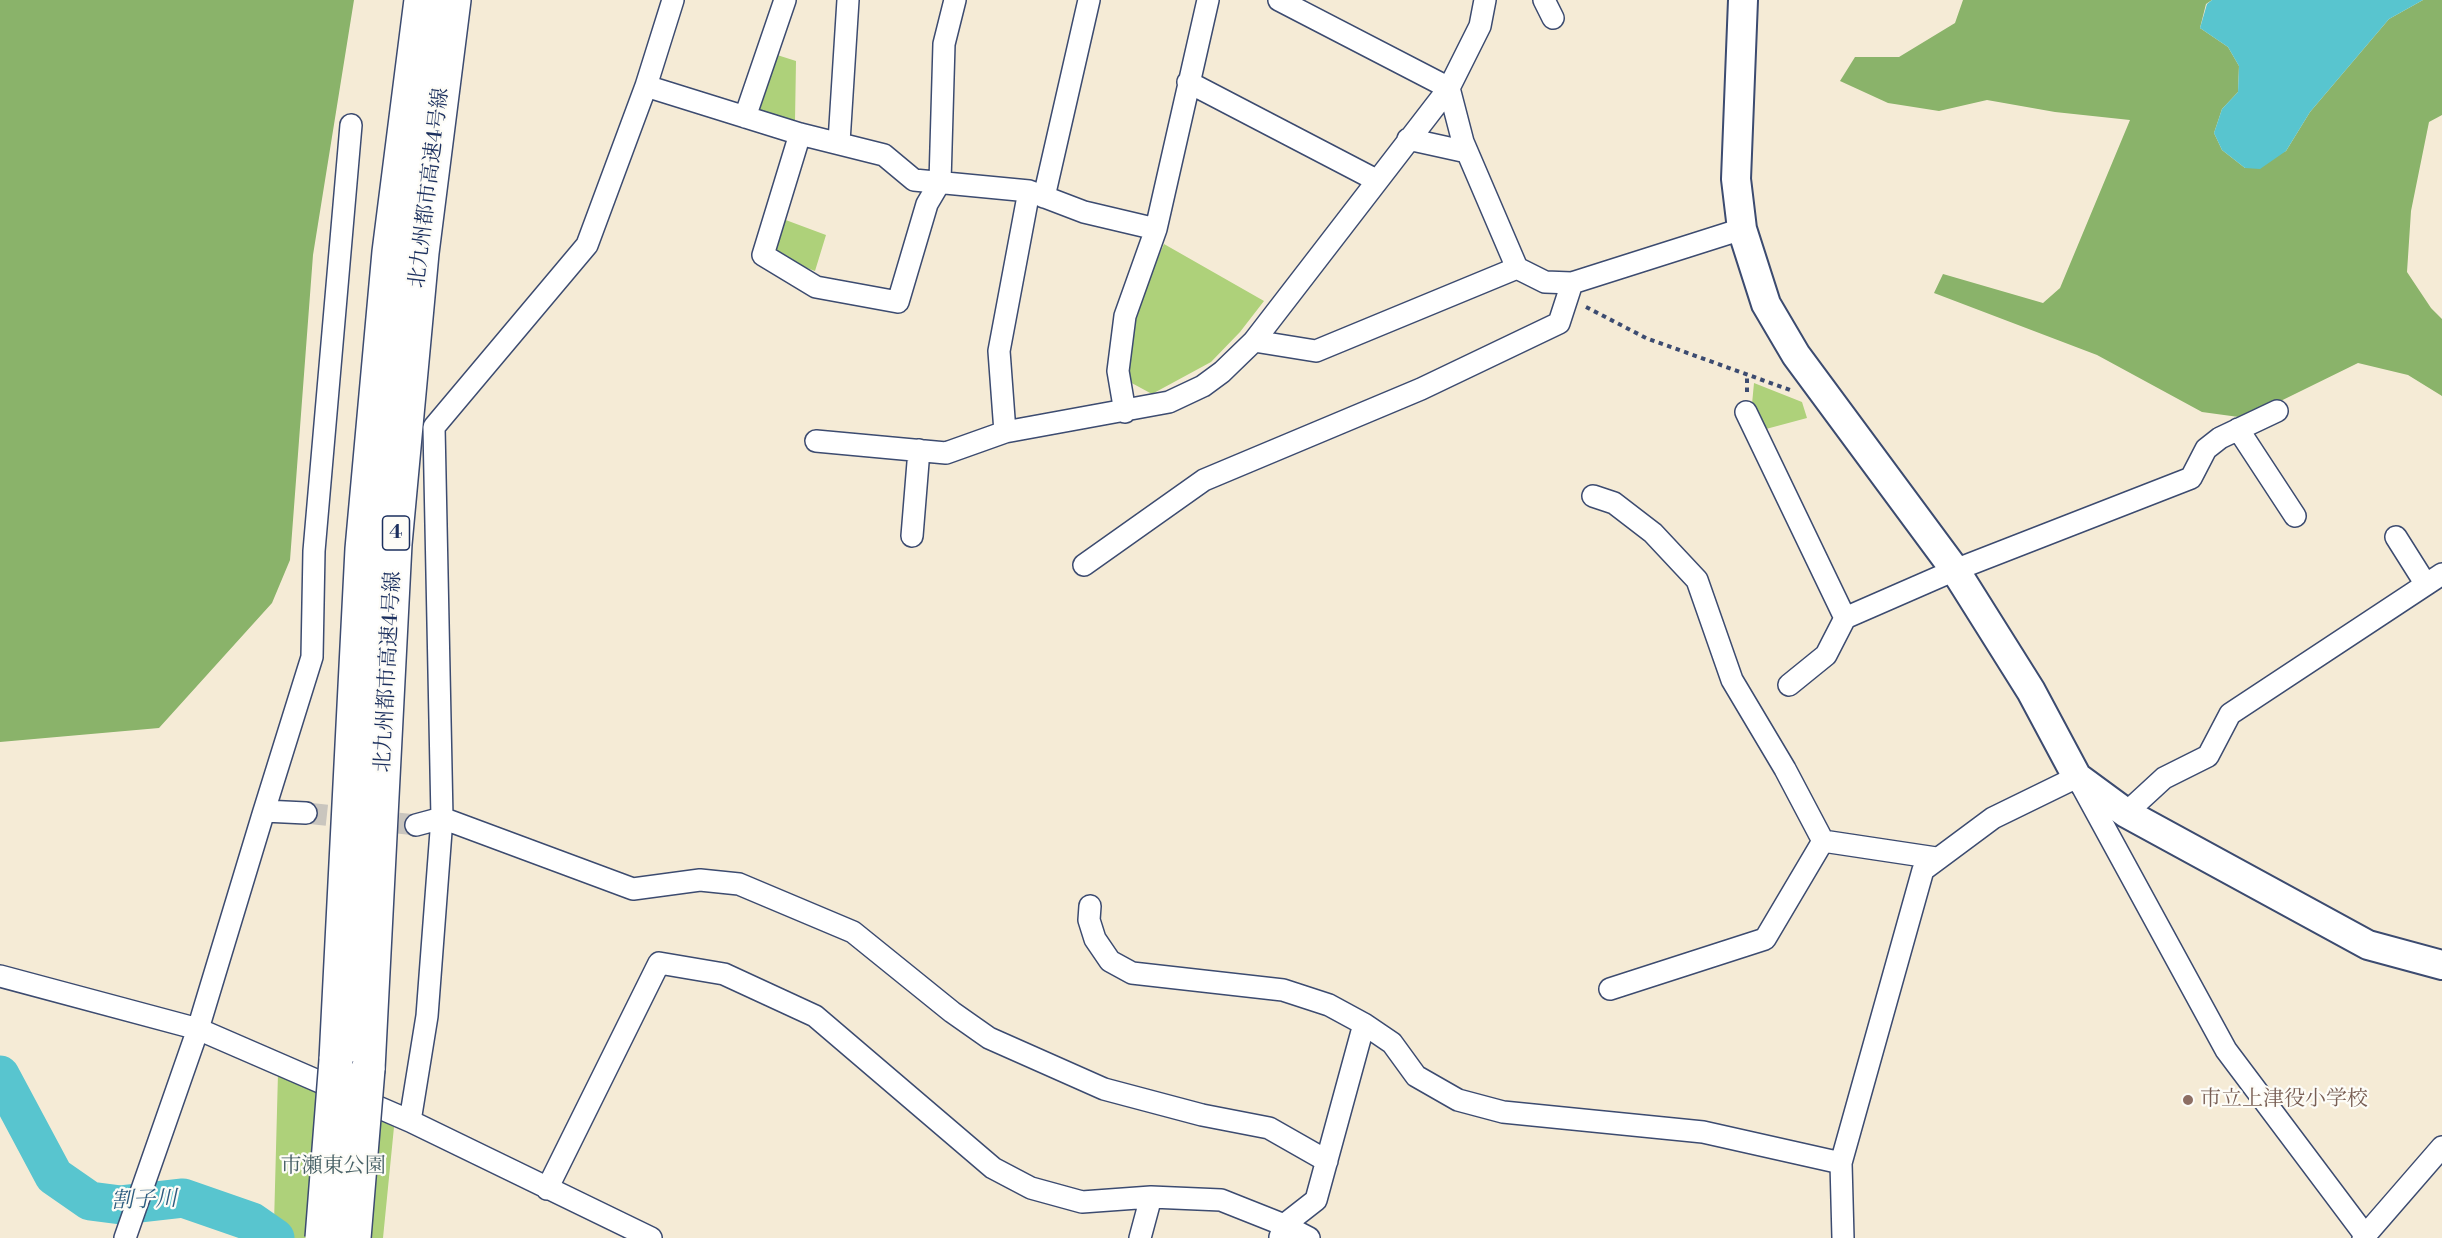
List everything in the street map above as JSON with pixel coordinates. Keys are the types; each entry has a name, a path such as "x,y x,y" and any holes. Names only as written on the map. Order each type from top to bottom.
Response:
{"highway":[{"name":"北九州都市高速4号線","path":"322,1238 336,1060 362,549 389,252 421,0"},
{"name":"北九州都市高速4号線","path":"354,1238 368,1069 395,544 422,253 454,0"}],"street":[{"path":"410,1121 428,1016 442,818 434,427 587,245 646,86 673,0"},
{"path":"744,117 785,0"},
{"path":"839,142 848,0"},
{"path":"800,134 763,255 816,287 898,302 927,204 940,182 944,44 955,0"},
{"path":"1005,432 999,351 1037,194 1089,0"},
{"path":"1125,412 1118,371 1125,316 1156,229 1208,0"},
{"path":"1279,0 1449,88 1467,152 1517,268 1545,282 1571,291 1742,229"},
{"path":"816,441 946,453 1005,432 1125,412 1169,402 1203,386 1222,372 1254,340 1449,88 1480,26 1485,0"},
{"path":"1743,0 1736,179 1742,229 1766,304 1796,355 1955,570 2031,691 2226,1050 2364,1237 2442,1147"},
{"path":"1188,82 1376,180"},
{"path":"646,86 800,134 884,154 914,180 1037,194 1084,212 1156,229"},
{"path":"127,1233 198,1029 312,657 314,551 351,125"},
{"path":"1408,139 1467,152"},
{"path":"1254,340 1316,351 1517,268"},
{"path":"1084,565 1204,480 1421,389 1559,323 1571,291"},
{"path":"1789,685 1826,655 1845,618 1955,570 2191,478 2206,449 2220,438 2277,411"},
{"path":"1746,412 1845,618"},
{"path":"2238,429 2295,516"},
{"path":"912,536 919,450"},
{"path":"1593,496 1614,503 1653,533 1697,580 1732,680 1785,768 1823,841"},
{"path":"2126,813 2164,778 2208,756 2230,714 2433,579 2396,537"},
{"path":"2077,777 2126,813 2368,945 2442,965"},
{"path":"1843,1238 1840,1163 1923,870 1936,858 1993,818 2077,777"},
{"path":"264,811 306,813"},
{"path":"416,825 442,818 633,889 700,880 739,884 853,932 952,1012 989,1038 1104,1089 1202,1115 1269,1128 1327,1161"},
{"path":"1823,841 1936,858"},
{"path":"1610,989 1765,939 1823,841"},
{"path":"1090,906 1089,920 1095,939 1110,961 1132,973 1283,990 1329,1005 1364,1024 1392,1043 1416,1076 1458,1100 1503,1112 1703,1132 1840,1163"},
{"path":"547,1189 659,963 724,974 815,1016 993,1168 1031,1188 1082,1202 1151,1197 1221,1200 1282,1232 1309,1238"},
{"path":"0,976 198,1029 410,1121 651,1238"},
{"path":"1282,1232 1316,1200 1364,1024"},
{"path":"1140,1238 1151,1197"}],"path":[{"path":"1571,291 1647,338 1791,390"}],"green space":[{"path":"0,0 354,0 313,255 290,560 272,603 159,728 0,742"},
{"path":"1963,0 2212,0 2206,4 2200,28 2228,47 2239,66 2238,92 2222,109 2214,133 2222,150 2245,168 2286,151 2310,112 2389,19 2423,0 2442,0 2442,115 2429,122 2411,211 2407,272 2431,308 2442,319 2442,396 2408,375 2358,363 2246,418 2202,412 2097,355 1934,293 1943,274 2043,303 2060,288 2130,120 2055,112 1987,100 1939,111 1888,103 1840,81 1855,57 1899,57 1955,23"},
{"path":"774,54 796,61 795,121 759,112 756,104"},
{"path":"783,219 826,235 815,271 778,257 772,244"},
{"path":"1164,244 1264,301 1240,332 1211,362 1152,394 1128,381 1133,314"},
{"path":"1754,383 1802,402 1807,418 1766,429 1752,404"},
{"name":"市瀬東公園","path":"278,1073 394,1127 383,1238 291,1238 274,1224"}],"water":[{"path":"2212,0 2423,0 2389,19 2310,112 2286,151 2260,169 2245,168 2222,150 2214,133 2222,109 2238,92 2239,66 2228,47 2200,28 2207,4"}],"waterway":[{"name":"割子川","path":"0,1075 54,1176 90,1201 121,1205 183,1198 252,1222 275,1238"}],"tunnel":[{"path":"306,813 416,825"}],"place":[{"name":"市立上津役小学校","path":"2188,1100"}]}
